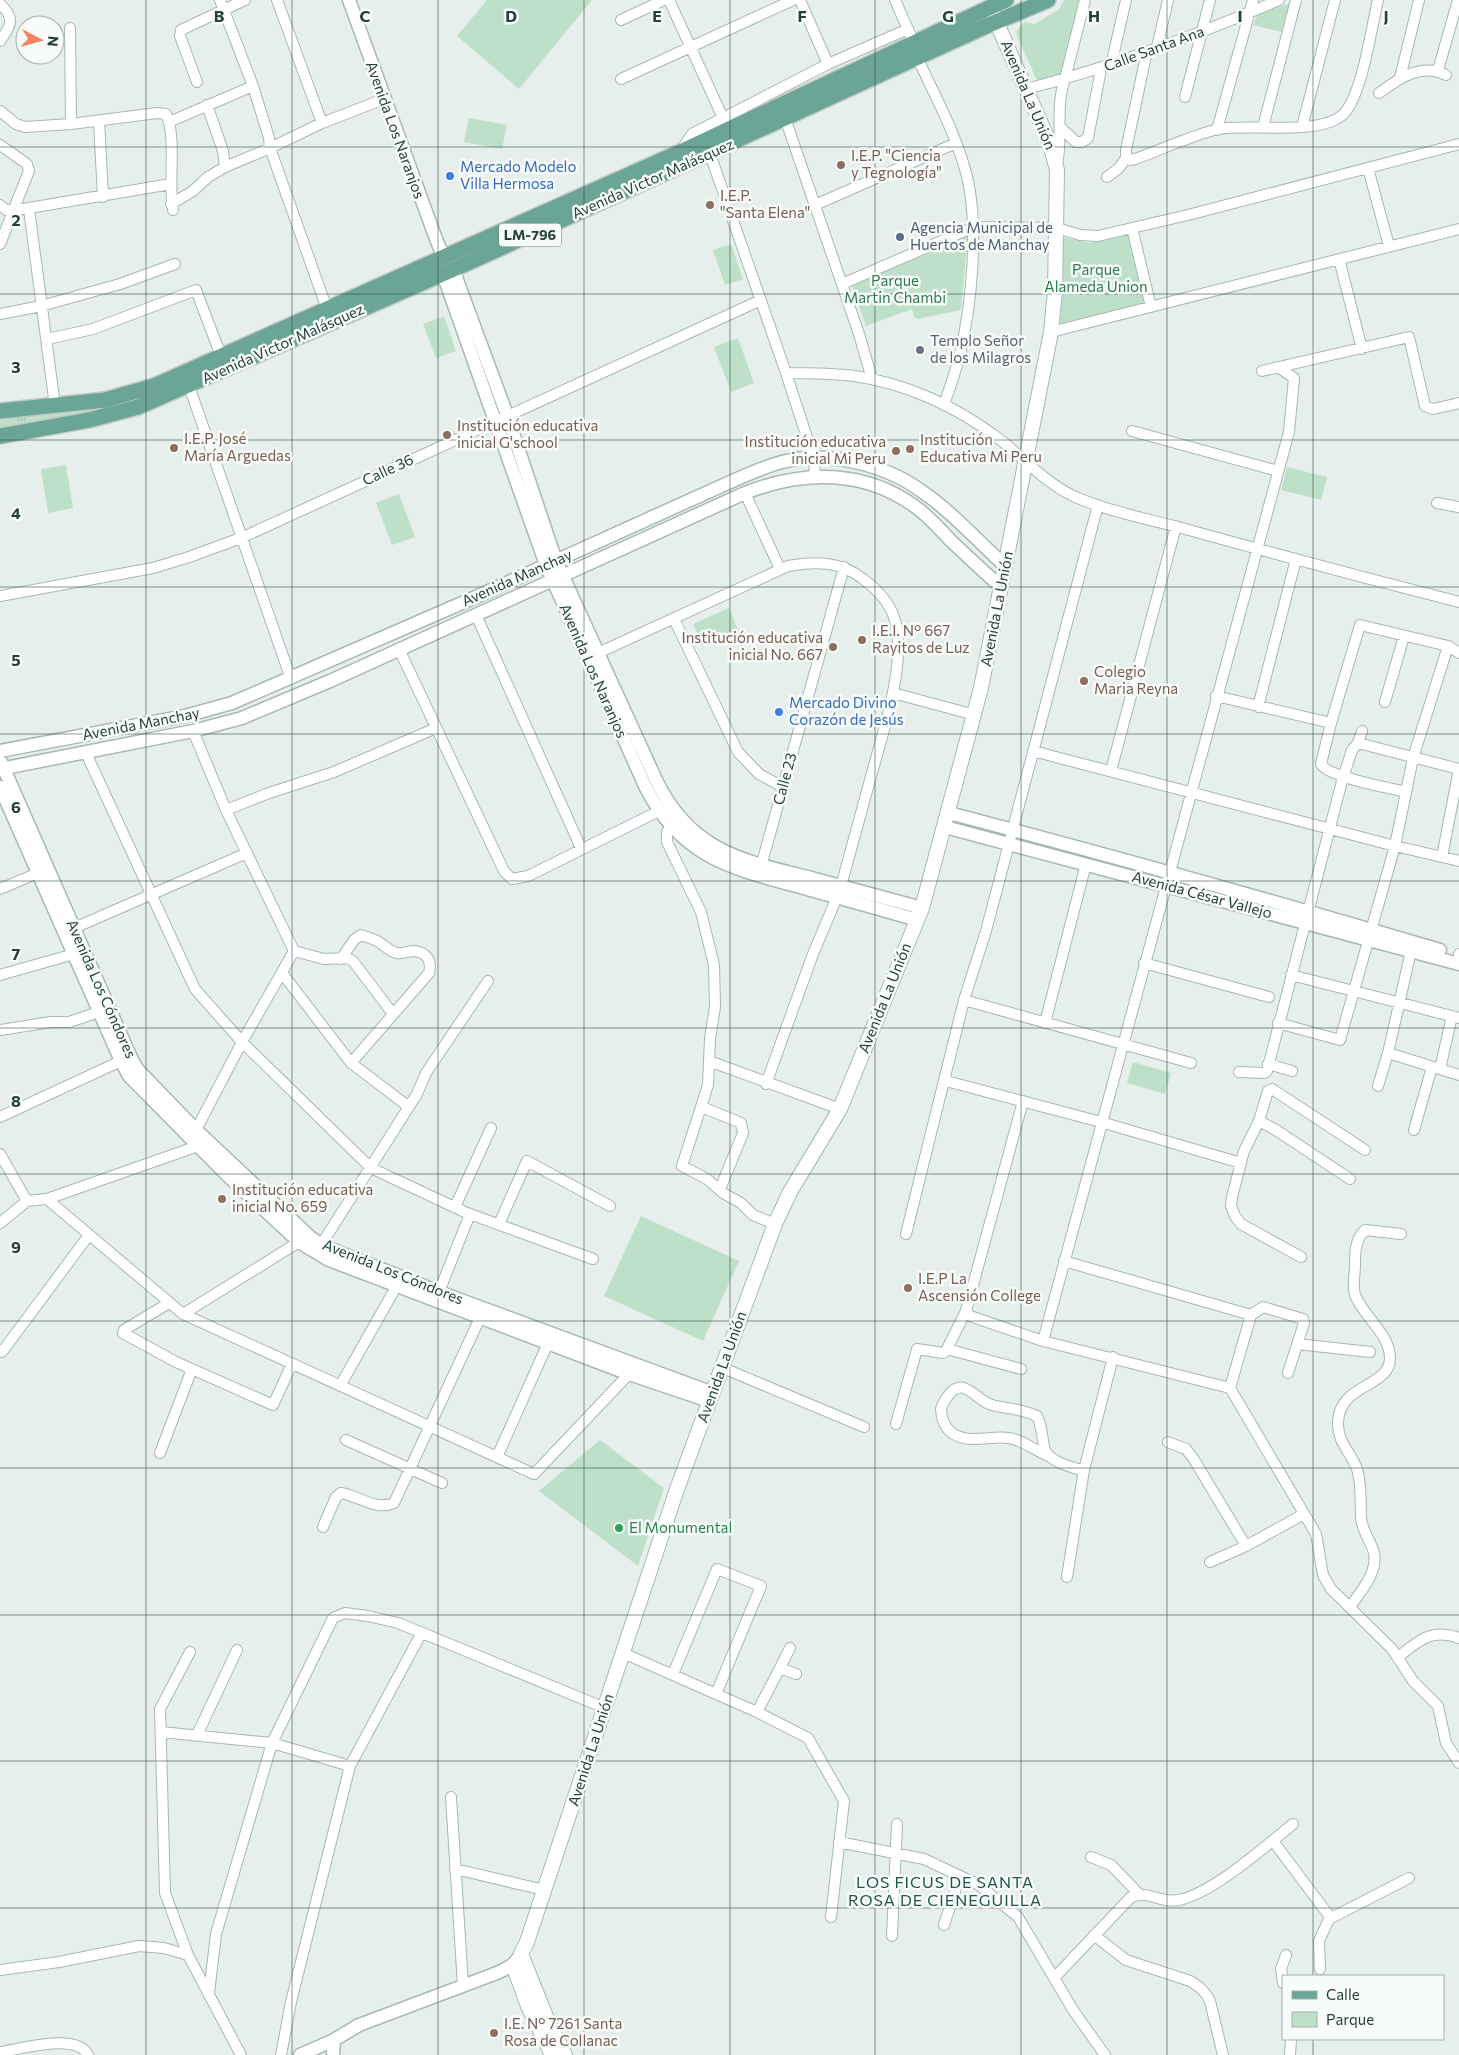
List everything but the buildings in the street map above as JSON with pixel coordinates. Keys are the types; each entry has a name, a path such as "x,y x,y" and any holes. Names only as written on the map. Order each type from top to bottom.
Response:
{"main road":[{"name":"Avenida Victor Malásquez","path":"994,14 1006,0"},
{"name":"Avenida Victor Malásquez","path":"0,436 115,414 138,407 189,386 447,267 680,152 913,43 994,14 1048,0"},
{"name":"Avenida La Unión","path":"517,1959 544,1890 674,1498 775,1224 790,1192 840,1109 919,914 975,715 1002,587 1051,332 1055,291 1057,228 1057,170 1050,144 994,14"},
{"name":"Avenida Victor Malásquez","path":"0,411 106,400 138,392 327,309 447,267 710,154 785,118 913,43"},
{"path":"517,1959 528,2006 552,2055"},
{"path":"517,1959 565,2055"}],"street":[{"path":"197,82 180,36 181,30 222,5 244,0"},
{"path":"278,0 322,123"},
{"name":"Avenida Los Naranjos","path":"349,0 447,267 551,563 642,780 659,811 670,825 687,841 709,857 731,868 760,871 919,914"},
{"path":"622,20 664,0"},
{"path":"670,0 723,118"},
{"path":"621,79 793,0"},
{"path":"800,0 828,64"},
{"path":"895,0 956,143 970,190 974,227 970,290 963,340 944,405"},
{"path":"1057,170 1060,154 1061,91 1066,79 1085,0"},
{"path":"1060,127 1076,142 1082,142 1088,138 1126,0"},
{"path":"1107,177 1119,168 1126,158 1126,150 1152,49 1168,0"},
{"path":"1186,96 1210,0"},
{"path":"1217,130 1253,0"},
{"name":"Calle Santa Ana","path":"1026,89 1106,67 1202,32 1279,0"},
{"path":"1263,127 1296,0"},
{"path":"1302,127 1335,0"},
{"path":"1126,158 1135,159 1217,130 1302,127 1333,122 1347,111 1356,92 1378,0"},
{"path":"1400,78 1419,0"},
{"path":"1379,93 1400,78 1420,71 1442,73 1457,1"},
{"path":"0,4 8,12 10,20 9,27 0,41"},
{"path":"222,5 253,86 269,138 270,148 327,309"},
{"path":"70,28 71,124"},
{"path":"680,152 692,134 828,64 913,43"},
{"path":"169,122 253,86"},
{"path":"0,111 16,124 25,127 99,121 163,112 169,122 172,207 208,177 225,167 322,123 384,99"},
{"path":"207,105 223,151 225,167"},
{"path":"785,118 842,284 872,379"},
{"path":"99,121 103,196"},
{"path":"814,204 956,143"},
{"path":"842,284 974,227 1057,228 1080,235 1092,236 1132,228 1459,144"},
{"path":"0,145 27,164 29,171 0,244"},
{"path":"710,154 786,373 814,459 816,477"},
{"path":"1368,168 1389,246"},
{"path":"0,206 6,210 29,209 171,184"},
{"path":"29,209 55,406"},
{"path":"1132,228 1151,307"},
{"path":"1051,332 1459,229"},
{"path":"1339,259 1362,349"},
{"path":"0,314 41,306 131,281 175,264"},
{"path":"47,339 93,329 196,290 221,356"},
{"name":"Calle 36","path":"0,596 152,568 241,538 761,300"},
{"path":"1262,371 1409,337 1425,406 1432,410 1459,403"},
{"path":"1042,1341 1289,432 1294,380 1292,376 1278,367"},
{"path":"786,373 840,374 872,379 908,390 944,405 986,430 1026,460 1061,490 1078,499 1256,549 1459,602"},
{"path":"189,386 291,679"},
{"path":"1132,431 1278,471"},
{"name":"Avenida Manchay","path":"0,751 203,712 238,701 760,469 790,461 814,459 857,463 881,470 911,484 938,504 1005,566"},
{"name":"Avenida Manchay","path":"1,765 86,752 228,723 476,615 745,493 788,479 816,477 857,481 882,489 906,501 925,515 1002,587"},
{"path":"745,493 780,569"},
{"path":"1437,503 1459,507"},
{"path":"906,1234 946,1081 964,1000 986,931 1098,505"},
{"path":"1111,772 1176,526"},
{"path":"1258,707 1296,559"},
{"path":"598,653 780,569 808,563 828,563 844,567 861,577 877,590 888,606 894,620 898,642 893,693 839,892 766,1084"},
{"name":"Calle 23","path":"760,871 844,567"},
{"name":"Avenida Los Naranjos","path":"558,578 598,653 660,788 677,814 694,832 715,847 760,871"},
{"path":"476,615 581,848"},
{"path":"674,619 738,752 759,774 783,787"},
{"path":"1406,792 1344,777 1327,770 1321,764 1330,723 1360,625 1448,646 1459,653"},
{"path":"1384,702 1404,636"},
{"path":"1278,1023 1340,1040 1395,846 1413,758 1448,646"},
{"path":"399,648 507,875 512,879 528,876 581,848 659,811"},
{"path":"893,693 975,715"},
{"path":"1216,696 1330,723"},
{"path":"226,810 269,793 334,772 436,728"},
{"path":"193,731 226,810 294,951 324,959 347,958 354,961 393,1014"},
{"path":"1239,1072 1264,1073 1267,1071 1278,1023 1344,777 1352,750 1358,743 1362,731"},
{"path":"1358,743 1459,769 1442,856"},
{"path":"1033,751 1459,861"},
{"path":"86,752 195,989 242,1042 371,1168 470,1214 593,1259"},
{"name":"Avenida Los Cóndores","path":"1,765 69,930 74,954 121,1061 130,1076 198,1146 299,1242 329,1260 439,1292 711,1397"},
{"name":"Avenida Los Cóndores","path":"0,788 38,873 69,930 138,1070 196,1130 309,1236 321,1245 480,1318 629,1374 711,1397"},
{"name":"Avenida César Vallejo","path":"947,820 1012,830 1167,879"},
{"name":"Avenida César Vallejo","path":"947,820 1008,843 1086,864 1257,896 1307,918 1370,935 1459,955"},
{"path":"670,825 667,832 667,842 701,912 714,964 715,1007 710,1039 708,1085 682,1166 707,1179 741,1203 753,1215 775,1224"},
{"path":"69,930 247,853"},
{"path":"1045,1022 1086,864"},
{"path":"0,889 38,873"},
{"path":"341,959 354,940 361,935 377,940 386,948 397,953 413,951 422,953 429,958 431,964 429,972 351,1063"},
{"name":"Avenida César Vallejo","path":"1370,935 1411,951 1459,964"},
{"path":"196,1130 242,1042 294,951"},
{"path":"1378,1086 1388,1053 1411,951"},
{"path":"0,975 74,954"},
{"path":"1144,963 1269,997"},
{"path":"282,973 351,1063 409,1107"},
{"path":"1291,974 1456,1017 1414,1130"},
{"path":"321,1245 417,1094 426,1072 488,981"},
{"path":"964,1000 1191,1063"},
{"path":"0,1030 52,1022 69,1022 99,1012"},
{"path":"1388,1053 1459,1075"},
{"path":"0,1117 121,1061"},
{"path":"709,1061 766,1084 840,1109"},
{"path":"1268,1064 1292,1071"},
{"path":"946,1081 1101,1122 1241,1163"},
{"path":"1301,1258 1241,1224 1231,1206 1241,1163 1259,1121 1268,1091 1272,1089 1364,1150"},
{"path":"896,1424 917,1349 943,1353 947,1349 966,1311 1023,1101"},
{"path":"702,1107 741,1122 742,1133 720,1190"},
{"path":"1259,1121 1276,1130 1350,1179"},
{"path":"455,1207 491,1128"},
{"path":"0,1223 27,1201 47,1199 198,1146"},
{"path":"0,1154 27,1201"},
{"path":"499,1224 527,1161 610,1206"},
{"path":"47,1199 183,1314 534,1474 629,1374"},
{"path":"439,1292 470,1214"},
{"path":"1350,1607 1372,1574 1374,1553 1361,1519 1362,1502 1358,1471 1339,1436 1338,1418 1347,1398 1385,1373 1390,1364 1387,1344 1356,1296 1353,1287 1355,1247 1365,1230 1401,1234"},
{"path":"0,1350 2,1352 89,1234"},
{"path":"183,1314 299,1242"},
{"path":"1064,1261 1251,1315"},
{"path":"340,1386 399,1281"},
{"path":"169,1303 123,1332 192,1369 273,1405 292,1364"},
{"path":"1230,1388 1251,1315 1263,1307 1303,1319 1304,1323 1288,1374"},
{"path":"966,1311 970,1316 1042,1341 1230,1388 1316,1534 1322,1575 1330,1589 1398,1657 1413,1681 1438,1706 1446,1743 1459,1763"},
{"path":"323,1527 336,1497 341,1493 379,1506 394,1503 480,1318"},
{"path":"497,1457 548,1343"},
{"path":"1297,1344 1370,1352"},
{"path":"947,1349 1021,1369"},
{"path":"1067,1577 1084,1472 1113,1358"},
{"path":"723,1368 864,1427"},
{"path":"160,1453 192,1369"},
{"path":"1051,1457 1044,1449 1042,1425 1037,1416 1018,1409 992,1405 982,1401 964,1387 957,1387 951,1391 941,1407 942,1415 950,1432 958,1436 980,1440 1008,1438 1019,1441 1051,1457 1084,1472"},
{"path":"346,1440 442,1483"},
{"path":"1168,1442 1186,1449 1193,1458 1246,1546"},
{"path":"1210,1562 1246,1546 1304,1514"},
{"path":"673,1674 718,1569 761,1586 716,1694"},
{"path":"209,1993 216,1934 272,1743 333,1618 344,1613 398,1623 605,1708"},
{"path":"1398,1657 1430,1635 1441,1633 1459,1638"},
{"path":"280,2055 291,2002 350,1766 422,1634"},
{"path":"757,1712 790,1648"},
{"path":"197,1735 237,1650"},
{"path":"190,1652 160,1710 166,1893 188,1955 241,2055"},
{"path":"623,1652 757,1712 806,1736 810,1741 844,1801 831,1918"},
{"path":"780,1668 796,1674"},
{"path":"161,1732 272,1743 350,1766"},
{"path":"451,1797 463,1986"},
{"path":"892,1936 897,1824"},
{"path":"1054,1978 1131,1898 1139,1894 1148,1894 1165,1902 1183,1899 1212,1886 1293,1824"},
{"path":"1273,1841 1330,1917"},
{"path":"839,1842 924,1859 979,1885 1018,1916 1073,2010 1105,2055"},
{"path":"1091,1857 1111,1865 1139,1894"},
{"path":"455,1869 544,1890"},
{"path":"944,1925 960,1876"},
{"path":"1330,1917 1333,1918 1409,1878"},
{"path":"1320,1969 1319,1941 1330,1917"},
{"path":"1094,1935 1126,1960 1190,1981 1199,1986 1206,1993 1210,2001 1223,2055"},
{"path":"0,1970 60,1962 139,1946 164,1948 188,1955"},
{"path":"1282,1976 1281,1969 1286,1955"},
{"path":"300,2055 334,2040 359,2025 497,1973 517,1959"},
{"path":"333,2055 334,2040"},
{"path":"1290,2055 1291,2040"},
{"path":"0,2052 66,2042 83,2048 88,2055"}],"green space":[{"path":"487,0 592,0 519,89 457,36"},
{"path":"1064,0 1082,0 1065,75 1039,85 1017,36 1017,30 1024,22 1035,24 1059,9"},
{"path":"1291,3 1285,33 1253,25 1258,14"},
{"path":"469,118 507,125 502,149 464,142"},
{"name":"Parque Martin Chambi","path":"968,233 961,310 917,319 914,317 912,309 866,326 851,283"},
{"name":"Parque Alameda Union","path":"1130,235 1145,302 1068,325 1055,325 1061,237 1089,243"},
{"path":"731,244 743,279 725,285 713,250"},
{"path":"444,316 456,351 436,358 423,324"},
{"path":"738,338 754,383 731,392 714,347"},
{"path":"145,401 0,431 0,418 76,412"},
{"path":"66,465 73,508 48,513 41,469"},
{"path":"1287,467 1327,477 1321,500 1281,490"},
{"path":"399,494 415,537 392,545 376,503"},
{"path":"729,608 738,630 702,646 693,624"},
{"path":"1133,1062 1171,1073 1165,1094 1127,1083"},
{"path":"641,1216 739,1261 703,1341 604,1296"},
{"name":"El Monumental","path":"600,1440 664,1488 638,1566 539,1491"}],"place":[{"name":"I.E.P. \"Ciencia y Tegnología\"","path":"841,165"},
{"name":"Mercado Modelo Villa Hermosa","path":"450,176"},
{"name":"I.E.P. \"Santa Elena\"","path":"710,205"},
{"name":"Agencia Municipal de Huertos de Manchay","path":"900,237"},
{"name":"Templo Señor de los Milagros","path":"920,350"},
{"name":"Institución educativa inicial G'school","path":"447,435"},
{"name":"I.E.P. José María Arguedas","path":"174,448"},
{"name":"Institución Educativa Mi Peru","path":"910,449"},
{"name":"Institución educativa inicial Mi Peru","path":"896,451"},
{"name":"I.E.I. N° 667 Rayitos de Luz","path":"862,640"},
{"name":"Institución educativa inicial No. 667","path":"833,647"},
{"name":"Colegio Maria Reyna","path":"1084,681"},
{"name":"Mercado Divino Corazón de Jesús","path":"779,712"},
{"name":"Institución educativa inicial No. 659","path":"222,1199"},
{"name":"I.E.P La Ascensión College","path":"908,1288"},
{"name":"El Monumental","path":"619,1528"},
{"name":"I.E. N° 7261 Santa Rosa de Collanac","path":"494,2033"}],"district":[{"name":"LOS FICUS DE SANTA ROSA DE CIENEGUILLA","path":"945,1891"}]}
